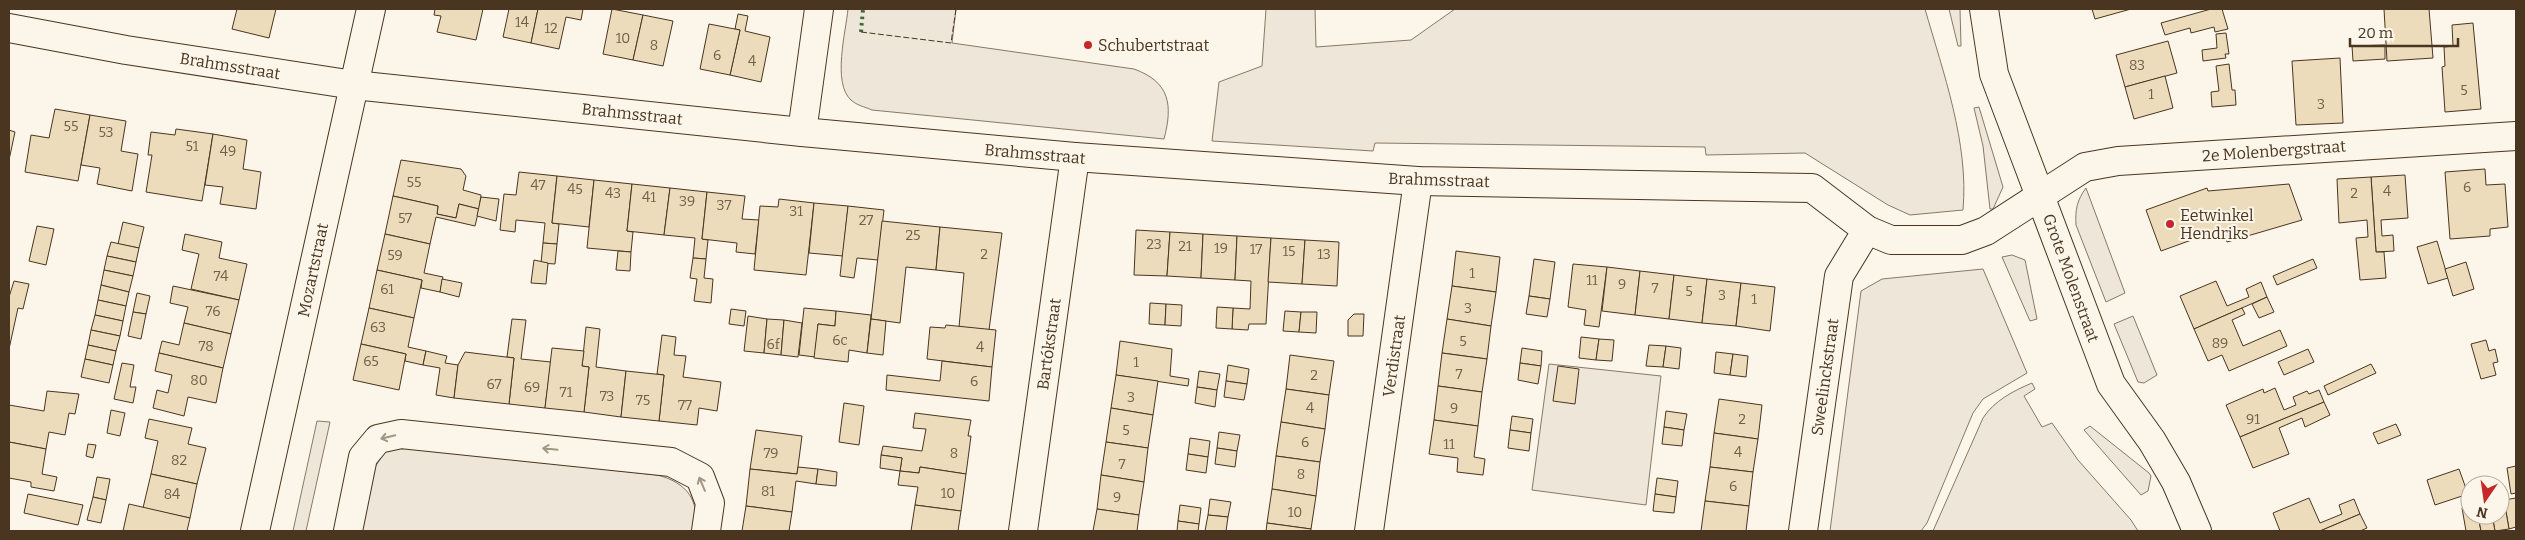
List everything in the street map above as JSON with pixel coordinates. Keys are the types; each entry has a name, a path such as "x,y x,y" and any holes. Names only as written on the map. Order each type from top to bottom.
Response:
{"street":[{"name":"Mozartstraat","path":"255,531 370,9"},
{"path":"802,132 819,9"},
{"name":"Grote Molenstraat","path":"1984,9 1994,74 2111,384 2152,441 2176,482 2197,531"},
{"name":"Brahmsstraat","path":"9,28 126,50 354,85 802,132 1075,157 1418,181 1812,188 1867,230 1891,240 1962,240 1986,231 2040,195"},
{"name":"2e Molenbergstraat","path":"2040,195 2085,167 2118,160 2516,136"},
{"name":"Bartókstraat","path":"1023,531 1075,157"},
{"name":"Verdistraat","path":"1369,531 1418,181"},
{"name":"Sweelinckstraat","path":"1803,531 1839,276 1867,230"},
{"path":"348,531 363,458 378,439 400,434 671,462 700,477 710,503 706,531"}],"shaded area":[{"path":"848,9 956,9 952,43 1134,69 1146,74 1155,81 1162,88 1166,96 1168,116 1164,139 872,110 861,106 851,100 845,92 842,82 842,56"},
{"path":"1266,9 1315,9 1316,47 1411,40 1455,9 1925,9 1947,83 1958,134 1964,185 1963,210 1910,215 1888,205 1805,153 1706,155 1705,147 1375,143 1373,151 1212,141 1219,82 1262,66"},
{"path":"1949,9 1960,9 1961,46 1958,46"},
{"path":"1979,107 2003,187 1993,209 1990,209 1983,146 1974,108"},
{"path":"2086,188 2125,293 2106,302 2076,225 2077,205"},
{"path":"2012,255 2025,260 2037,319 2030,321 2002,257"},
{"path":"1983,269 2027,373 1983,399 1973,413 1927,523 1921,531 1830,531 1861,291 1882,279"},
{"path":"2133,316 2157,375 2144,383 2138,382 2114,324"},
{"path":"1549,364 1661,376 1646,505 1532,490"},
{"path":"2032,383 2035,389 2024,396 2042,427 2052,423 2078,460 2131,520 2138,531 1933,531 1987,412 2005,397"},
{"path":"317,421 330,422 306,531 293,531"},
{"path":"2090,426 2149,473 2151,476 2148,491 2141,495 2084,430"},
{"path":"405,447 657,475 676,482 689,494 695,511 693,531 362,531 375,467 385,452"}],"building":[{"path":"237,9 276,9 269,38 232,29"},
{"path":"435,9 483,9 476,40 437,32 441,16 434,15"},
{"path":"509,9 538,9 531,43 503,37"},
{"path":"538,9 583,9 581,20 566,17 559,49 531,43"},
{"path":"612,9 643,15 633,60 603,54"},
{"path":"2092,9 2131,9 2095,19"},
{"path":"2211,9 2222,9 2228,29 2215,32 2214,27 2191,33 2190,28 2165,35 2161,23"},
{"path":"2384,9 2429,9 2433,58 2387,61"},
{"path":"738,14 748,16 745,31 770,37 761,82 730,75 740,30 735,29"},
{"path":"643,15 673,21 663,66 633,60"},
{"path":"2473,23 2481,109 2445,112 2442,67 2445,66 2444,47 2453,46 2452,25"},
{"path":"709,24 740,30 730,75 700,69"},
{"path":"2226,33 2229,54 2225,54 2226,58 2203,61 2202,50 2217,48 2216,34"},
{"path":"2168,41 2177,73 2125,87 2116,55"},
{"path":"2385,45 2385,59 2353,61 2352,46"},
{"path":"2340,58 2343,123 2296,125 2292,61"},
{"path":"2229,64 2232,90 2235,90 2236,105 2212,107 2211,92 2219,91 2216,66"},
{"path":"2165,76 2173,108 2134,119 2125,87"},
{"path":"55,109 90,115 78,181 25,172 31,135 49,138"},
{"path":"90,115 126,121 121,151 138,154 132,191 97,184 100,168 81,165"},
{"path":"176,129 213,134 202,201 146,192 152,155 148,155 151,132 175,135"},
{"path":"9,130 15,132 9,160"},
{"path":"213,134 247,140 243,169 261,172 256,209 220,204 223,187 205,185"},
{"path":"401,160 461,169 466,176 463,190 481,195 479,209 459,204 456,218 437,214 438,206 393,196"},
{"path":"2485,169 2486,185 2505,184 2508,227 2490,229 2490,236 2450,239 2445,172"},
{"path":"519,172 557,176 552,223 559,224 557,244 543,243 545,223 516,220 515,232 500,230 504,194 516,195"},
{"path":"2405,175 2408,218 2381,220 2382,236 2393,235 2394,251 2376,252 2371,177"},
{"path":"557,176 594,180 589,227 552,223"},
{"path":"2371,177 2376,252 2384,252 2386,278 2360,280 2356,238 2368,237 2367,220 2339,223 2337,179"},
{"path":"594,180 632,184 627,231 633,232 631,252 587,248"},
{"path":"632,184 670,188 664,235 627,231"},
{"path":"2289,184 2302,220 2227,242 2222,229 2161,251 2146,210 2207,188 2208,191"},
{"path":"670,188 707,192 702,239 708,240 706,259 693,258 695,238 664,235"},
{"path":"707,192 745,196 742,219 759,220 755,254 736,252 737,243 702,239"},
{"path":"393,196 438,206 437,214 456,218 459,204 479,209 475,226 436,217 430,244 385,234"},
{"path":"481,197 499,199 496,221 477,216"},
{"path":"779,199 814,203 806,275 754,270 760,206 778,207"},
{"path":"814,203 848,206 843,256 809,253"},
{"path":"848,206 884,210 878,260 857,258 854,278 840,276"},
{"path":"882,221 940,227 936,270 906,267 900,323 871,319"},
{"path":"123,222 144,227 139,248 118,244"},
{"path":"37,226 54,229 46,265 29,261"},
{"path":"940,227 1002,233 989,330 959,327 964,273 936,270"},
{"path":"1136,230 1170,232 1167,276 1134,275"},
{"path":"1170,232 1203,234 1201,278 1167,276"},
{"path":"185,234 222,242 219,258 247,264 239,300 191,289 199,254 182,250"},
{"path":"385,234 430,244 424,273 443,277 440,292 421,288 422,280 377,270"},
{"path":"1203,234 1237,236 1235,280 1201,278"},
{"path":"1237,236 1271,238 1266,324 1249,324 1248,330 1232,329 1233,308 1250,309 1251,281 1235,280"},
{"path":"1271,238 1305,240 1302,284 1268,282"},
{"path":"1305,240 1339,242 1337,286 1302,284"},
{"path":"2437,241 2448,278 2428,284 2417,247"},
{"path":"111,242 139,248 136,262 107,256"},
{"path":"543,243 557,244 555,264 541,263"},
{"path":"618,251 631,252 630,271 616,270"},
{"path":"1456,251 1500,257 1496,292 1452,286"},
{"path":"107,256 136,262 133,276 104,270"},
{"path":"693,258 706,259 704,278 713,279 711,303 694,301 697,279 690,278"},
{"path":"1534,259 1555,262 1550,299 1529,296"},
{"path":"2313,259 2317,268 2277,285 2273,276"},
{"path":"534,260 548,263 546,284 531,283"},
{"path":"2466,262 2474,289 2453,296 2445,269"},
{"path":"1573,264 1607,267 1599,327 1584,325 1586,310 1568,307"},
{"path":"1607,267 1640,271 1635,315 1602,311"},
{"path":"104,270 133,276 129,292 101,285"},
{"path":"377,270 422,280 414,318 369,308"},
{"path":"1640,271 1674,275 1669,319 1635,315"},
{"path":"1674,275 1707,279 1702,323 1669,319"},
{"path":"442,279 462,283 459,297 440,292"},
{"path":"1707,279 1741,283 1736,326 1702,323"},
{"path":"14,281 29,284 23,309 18,308 9,349 9,297"},
{"path":"2216,281 2227,306 2249,297 2246,289 2261,282 2267,297 2194,329 2180,296"},
{"path":"1741,283 1775,287 1770,331 1736,326"},
{"path":"101,285 129,292 126,306 98,300"},
{"path":"173,286 239,300 231,334 184,323 188,307 170,303"},
{"path":"1452,286 1496,292 1491,326 1447,319"},
{"path":"137,293 150,296 146,314 133,312"},
{"path":"1529,296 1550,299 1547,317 1526,314"},
{"path":"2267,297 2274,312 2259,318 2252,304"},
{"path":"98,300 126,306 123,321 95,315"},
{"path":"1150,303 1166,304 1165,325 1149,324"},
{"path":"1166,304 1182,305 1181,326 1165,325"},
{"path":"1217,307 1233,308 1232,329 1216,328"},
{"path":"369,308 414,318 408,347 426,351 423,365 405,361 406,354 361,344"},
{"path":"804,308 836,311 835,326 818,324 815,357 799,355"},
{"path":"2242,308 2245,314 2232,320 2243,346 2280,330 2287,346 2229,371 2222,355 2208,361 2194,329"},
{"path":"731,309 746,311 744,326 729,324"},
{"path":"836,311 871,315 867,353 849,350 848,362 814,358 818,324 835,326"},
{"path":"1285,311 1301,312 1299,332 1283,331"},
{"path":"133,312 146,314 141,339 128,336"},
{"path":"1301,312 1317,312 1316,333 1299,332"},
{"path":"1354,314 1364,314 1363,336 1348,336 1348,320"},
{"path":"95,315 123,321 120,336 91,330"},
{"path":"748,316 767,319 764,353 744,351"},
{"path":"512,319 526,320 521,359 551,362 545,408 509,404 514,358 507,357"},
{"path":"767,319 784,320 781,355 764,353"},
{"path":"871,319 886,321 883,355 867,353"},
{"path":"1447,319 1491,326 1487,359 1442,353"},
{"path":"784,320 802,323 798,357 781,355"},
{"path":"184,323 231,334 223,368 159,353 162,341 179,345"},
{"path":"946,325 996,330 992,367 927,359 930,327 945,328"},
{"path":"586,327 600,329 596,367 626,371 621,417 584,412 589,367 582,366"},
{"path":"91,330 120,336 116,351 88,345"},
{"path":"662,335 676,337 674,355 686,356 683,377 721,382 717,411 699,408 697,425 659,421 664,375 657,374"},
{"path":"1581,337 1599,339 1596,360 1579,358"},
{"path":"1599,339 1614,340 1612,361 1596,360"},
{"path":"2486,340 2489,351 2495,349 2498,362 2493,363 2496,375 2481,379 2471,344"},
{"path":"1120,341 1172,349 1170,376 1189,379 1188,386 1116,375"},
{"path":"361,344 406,354 399,390 353,380"},
{"path":"88,345 116,351 113,365 85,359"},
{"path":"1649,345 1666,346 1663,367 1646,366"},
{"path":"1666,346 1681,348 1679,369 1663,367"},
{"path":"552,348 584,351 582,366 589,367 584,412 545,408"},
{"path":"1522,348 1542,351 1541,366 1520,363"},
{"path":"2308,349 2314,362 2284,375 2278,362"},
{"path":"426,351 447,356 445,363 458,365 454,398 436,395 440,368 423,365"},
{"path":"465,352 514,358 509,404 454,398 458,365"},
{"path":"1716,352 1733,354 1730,375 1714,373"},
{"path":"159,353 223,368 216,403 188,397 184,416 153,408 157,390 168,393 172,375 155,371"},
{"path":"1442,353 1487,359 1482,392 1438,386"},
{"path":"1733,354 1748,356 1746,377 1730,375"},
{"path":"1290,355 1334,361 1329,395 1286,389"},
{"path":"85,359 113,365 109,383 81,377"},
{"path":"942,361 992,367 989,401 886,390 887,375 940,381"},
{"path":"122,363 134,365 130,387 136,387 133,403 114,399"},
{"path":"1520,363 1541,366 1538,384 1518,380"},
{"path":"2371,364 2376,373 2328,395 2324,386"},
{"path":"1228,365 1249,369 1247,384 1226,381"},
{"path":"1558,366 1579,369 1575,404 1553,401"},
{"path":"626,371 664,375 659,421 621,417"},
{"path":"1199,371 1220,374 1217,390 1197,387"},
{"path":"1116,375 1158,381 1153,415 1111,408"},
{"path":"1226,381 1247,384 1244,400 1224,397"},
{"path":"1438,386 1482,392 1478,426 1434,420"},
{"path":"1197,387 1217,390 1215,407 1195,403"},
{"path":"2275,388 2284,410 2296,405 2293,397 2307,391 2309,394 2319,390 2324,402 2240,437 2226,405 2263,389 2264,393"},
{"path":"1286,389 1329,395 1325,429 1281,422"},
{"path":"47,391 79,394 75,414 69,413 65,435 49,432 46,449 9,442 9,405 44,411"},
{"path":"1719,399 1762,405 1758,439 1714,433"},
{"path":"2324,402 2330,415 2305,427 2302,418 2279,428 2289,454 2253,468 2240,437"},
{"path":"844,403 864,406 859,445 839,442"},
{"path":"1111,408 1153,415 1148,448 1106,442"},
{"path":"111,410 125,413 120,436 107,433"},
{"path":"1666,411 1687,414 1684,430 1664,427"},
{"path":"915,413 971,420 968,436 971,436 966,474 920,467 919,473 900,471 902,458 881,455 883,446 922,451 926,429 913,428"},
{"path":"1512,416 1533,419 1531,433 1510,430"},
{"path":"149,419 192,428 188,444 206,448 197,484 151,474 158,441 145,438"},
{"path":"1434,420 1478,426 1474,457 1485,459 1483,475 1457,472 1458,458 1429,454"},
{"path":"1281,422 1325,429 1320,462 1276,456"},
{"path":"2396,424 2401,435 2378,444 2373,433"},
{"path":"1664,427 1684,430 1682,446 1662,444"},
{"path":"756,430 802,436 797,474 750,469"},
{"path":"1510,430 1531,433 1529,451 1508,448"},
{"path":"1219,432 1240,435 1237,451 1217,448"},
{"path":"1714,433 1758,439 1753,472 1710,467"},
{"path":"1190,438 1210,441 1208,457 1188,454"},
{"path":"9,442 46,449 42,474 57,477 54,491 31,487 31,482 9,478"},
{"path":"1106,442 1148,448 1144,482 1101,475"},
{"path":"88,444 96,445 93,458 86,456"},
{"path":"1217,448 1237,451 1235,467 1215,464"},
{"path":"1188,454 1208,457 1206,473 1186,470"},
{"path":"881,455 902,458 900,471 880,468"},
{"path":"1276,456 1320,462 1316,496 1272,489"},
{"path":"2516,466 2516,493 2511,494 2510,475 2508,475 2507,468"},
{"path":"798,467 818,469 816,484 796,481 792,512 746,506 750,469 797,474"},
{"path":"920,467 966,474 961,511 915,505 918,487 898,485 900,471 919,473"},
{"path":"1710,467 1753,472 1749,506 1705,501"},
{"path":"818,469 837,472 836,486 816,484"},
{"path":"2459,469 2461,475 2460,497 2435,505 2427,480"},
{"path":"151,474 197,484 190,518 143,508"},
{"path":"1101,475 1144,482 1139,515 1097,509"},
{"path":"97,477 110,479 106,500 93,497"},
{"path":"1657,478 1678,481 1676,497 1655,494"},
{"path":"1272,489 1316,496 1311,529 1267,523"},
{"path":"28,494 83,505 78,525 24,513"},
{"path":"1655,494 1676,497 1674,513 1653,511"},
{"path":"93,497 106,500 101,523 87,520"},
{"path":"2309,498 2320,523 2342,514 2339,505 2354,499 2360,514 2320,531 2280,531 2273,513"},
{"path":"2516,498 2516,527 2509,529 2508,525 2510,525 2510,499"},
{"path":"1210,499 1231,502 1228,517 1208,515"},
{"path":"1705,501 1749,506 1746,531 1701,531"},
{"path":"129,504 190,518 187,531 123,531"},
{"path":"915,505 961,511 958,531 911,531"},
{"path":"1180,505 1201,508 1199,524 1178,521"},
{"path":"746,506 792,512 789,531 742,531"},
{"path":"1097,509 1139,515 1137,531 1093,531"},
{"path":"2360,514 2367,528 2360,531 2320,531"},
{"path":"1208,515 1228,517 1226,531 1205,531"},
{"path":"1178,521 1199,524 1198,531 1177,531"},
{"path":"1267,523 1311,529 1311,531 1266,531"},
{"path":"2465,525 2480,525 2481,531 2466,531"},
{"path":"2480,525 2494,525 2495,531 2481,531"},
{"path":"2494,525 2508,525 2509,529 2495,531"}],"hedge":[{"path":"861,32 863,9"}],"fence":[{"path":"861,32 951,43 956,9"}],"place":[{"name":"Schubertstraat","path":"1088,45"},
{"name":"Eetwinkel Hendriks","path":"2170,224"}]}
